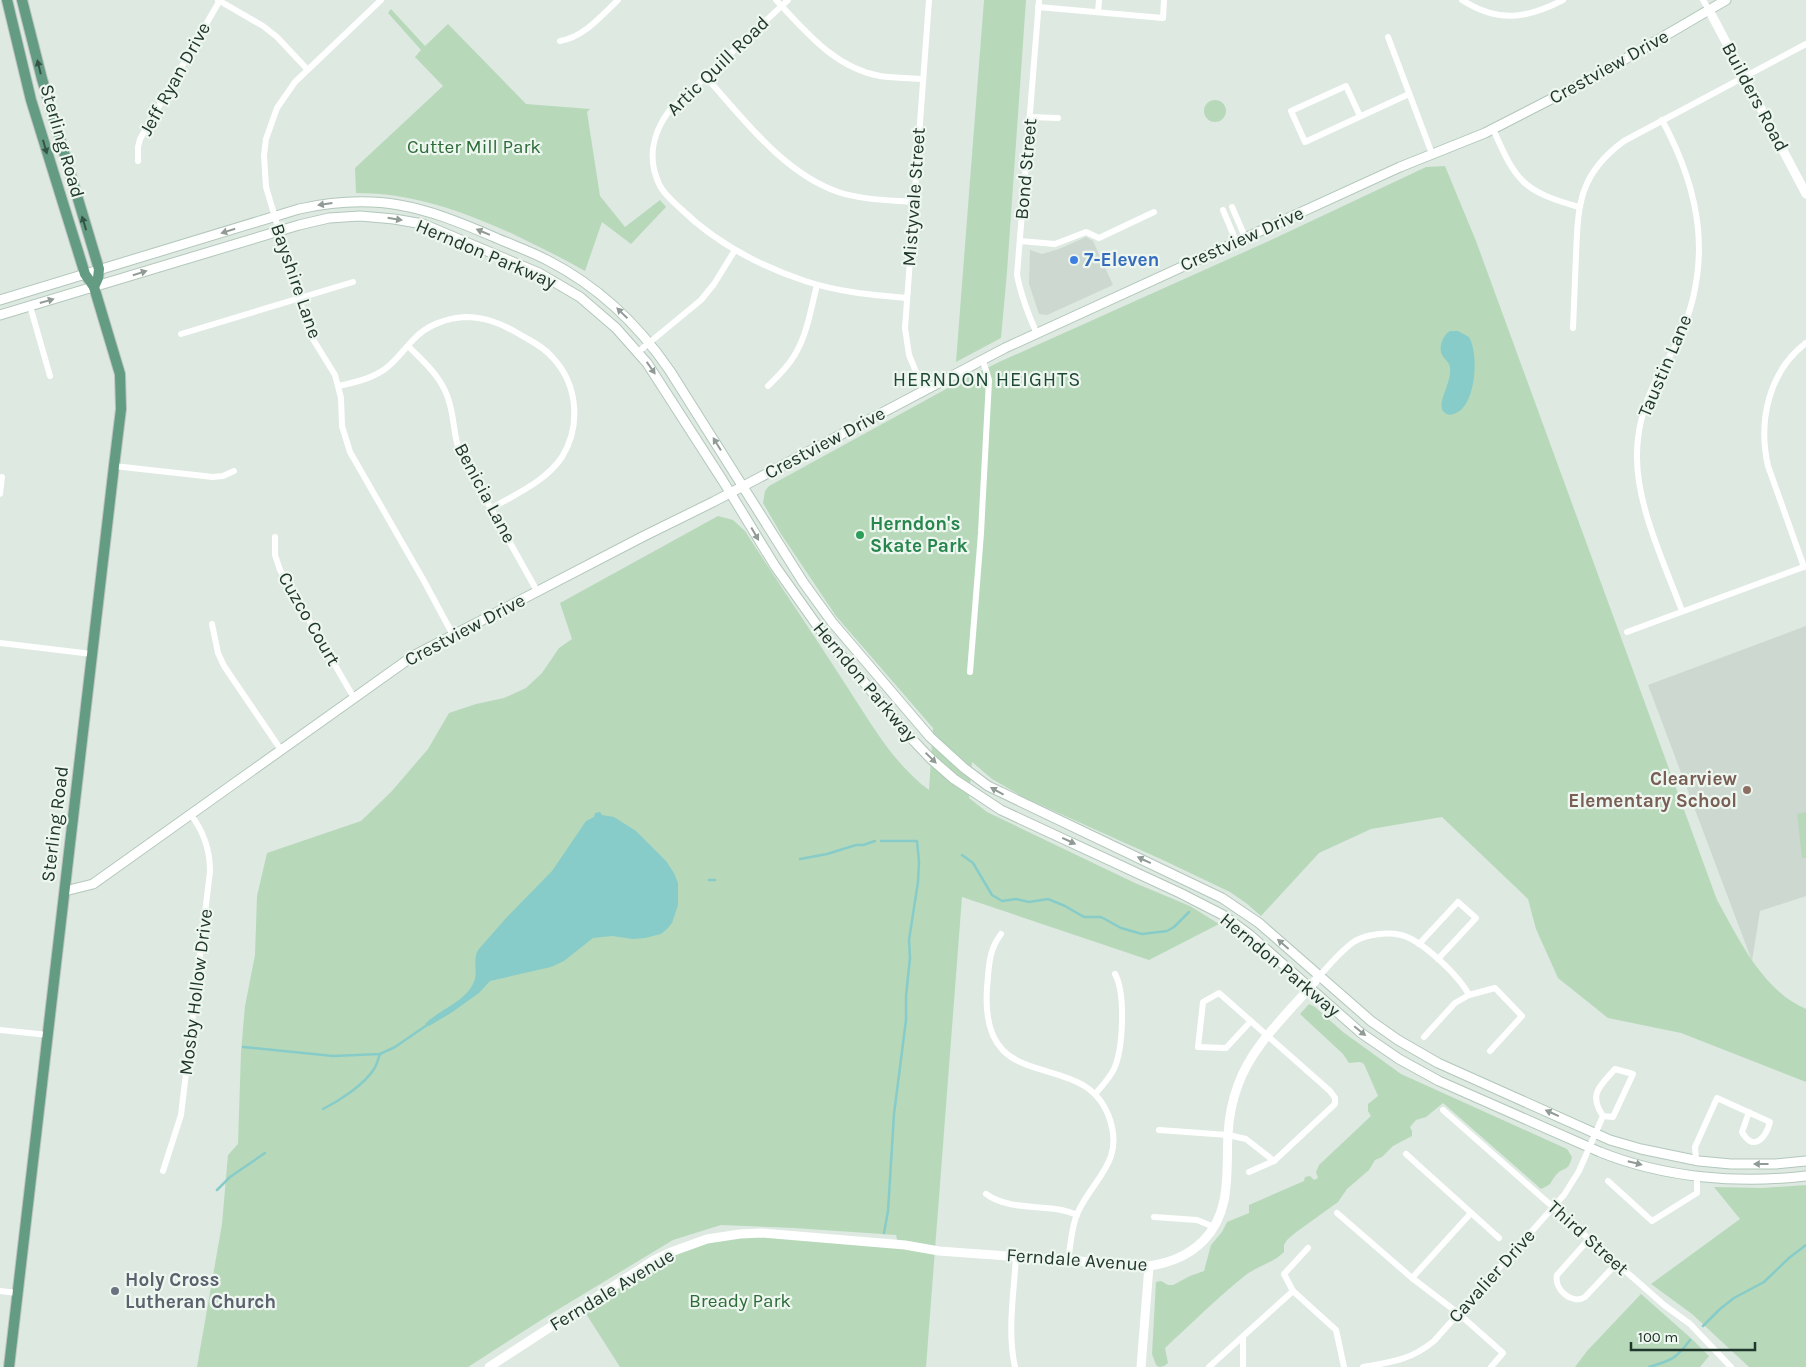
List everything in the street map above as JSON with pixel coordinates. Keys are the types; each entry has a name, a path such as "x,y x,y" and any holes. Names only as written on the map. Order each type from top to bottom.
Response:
{"main road":[{"name":"Sterling Road","path":"7,0 31,100 85,274 94,287 120,374 120,409 114,466 8,1367"},
{"name":"Sterling Road","path":"22,0 42,79 99,269"},
{"name":"Crestview Drive","path":"65,891 93,884 413,656 453,634 1037,334 1240,239 1493,129 1596,76 1726,0"},
{"name":"Builders Road","path":"1709,10 1806,194"},
{"name":"Herndon Parkway","path":"0,300 274,217 315,206 348,202 380,202 425,210 471,227 560,267 587,284 607,300 650,342 803,582 832,622 930,737 964,768 988,786 1222,898 1253,919 1371,1021 1409,1048 1438,1063 1613,1141 1641,1149 1696,1160 1730,1164 1761,1165 1806,1161"},
{"name":"Herndon Parkway","path":"0,315 313,221 348,216 394,218 423,224 554,280 580,297 605,317 638,352 656,376 775,566 821,632 910,737 954,779 1001,810 1180,893 1223,915 1250,935 1362,1033 1386,1051 1439,1081 1624,1161 1697,1176 1749,1180 1806,1176"},
{"path":"94,287 99,269"},
{"name":"Ferndale Avenue","path":"489,1367 654,1260 671,1252 713,1238 762,1233 905,1245 938,1251 1149,1266 1174,1260 1200,1244 1214,1227 1221,1214 1225,1197 1228,1135 1232,1104 1254,1052 1319,976"},
{"path":"1142,1367 1149,1266"}],"street":[{"path":"219,0 263,26 277,37 307,69"},
{"name":"Jeff Ryan Drive","path":"138,161 140,139 219,0"},
{"name":"Bayshire Lane","path":"381,0 307,69 295,82 277,108 266,139 264,172 268,196 298,299 311,336 330,364 339,386 342,426 350,452 453,634"},
{"path":"560,41 575,37 584,32 618,0"},
{"path":"776,0 822,48 850,66 881,76 923,79"},
{"name":"Artic Quill Road","path":"788,0 669,111 661,122 653,143 656,177 667,196 704,229 735,250 781,272 817,285 867,295 907,298"},
{"name":"Mistyvale Street","path":"924,391 909,356 905,328 929,0"},
{"path":"1098,12 1099,0"},
{"path":"1038,4 1163,18 1164,0"},
{"path":"1462,0 1473,7 1492,14 1517,16 1544,10 1563,0"},
{"name":"Builders Road","path":"1703,0 1709,10"},
{"name":"Bond Street","path":"1037,334 1020,292 1018,275 1038,4"},
{"path":"1388,37 1432,154"},
{"path":"1573,328 1578,207 1586,184 1601,160 1624,141 1806,44"},
{"path":"705,76 780,157 808,178 839,192 856,196 914,202"},
{"path":"1360,116 1346,86 1291,111 1305,142 1410,94"},
{"path":"1030,118 1058,118"},
{"name":"Taustin Lane","path":"1662,120 1684,164 1691,185 1698,227 1698,260 1687,318 1679,338 1655,382 1642,416 1637,455 1638,474 1645,509 1682,611"},
{"path":"1493,129 1507,162 1523,182 1545,197 1578,207"},
{"path":"1232,207 1240,239"},
{"path":"1223,210 1240,239"},
{"path":"1020,241 1055,244 1086,232 1098,238 1154,212"},
{"path":"638,352 701,300 714,284 735,250"},
{"path":"181,334 353,282"},
{"path":"768,386 788,366 795,355 801,342 817,285"},
{"path":"30,306 50,376"},
{"path":"339,386 373,376 395,361 425,329 445,321 465,317 491,320 504,325 544,348 557,362 566,377 574,401 575,414 571,438 562,456 545,476 492,508"},
{"path":"1627,632 1805,566 1768,466 1764,450 1763,427 1767,404 1776,380 1793,355 1806,343"},
{"name":"Benicia Lane","path":"408,346 434,371 441,381 451,407 454,431 461,454 537,590"},
{"path":"970,672 981,533 989,380 982,361"},
{"path":"114,466 213,477 223,476 234,471"},
{"path":"0,494 2,478"},
{"name":"Cuzco Court","path":"275,537 275,555 280,570 354,698"},
{"path":"212,624 216,645 224,666 281,750"},
{"path":"0,643 92,654"},
{"name":"Mosby Hollow Drive","path":"164,1170 181,1114 210,870 207,846 203,834 191,815"},
{"path":"1419,944 1458,902 1476,918 1438,959"},
{"path":"1001,934 995,942 989,959 986,1008 989,1026 996,1041 1002,1049 1024,1065 1077,1081 1095,1094 1106,1109 1110,1120 1113,1143 1112,1155 1105,1170 1086,1197 1077,1215 1068,1260"},
{"name":"Ferndale Avenue","path":"1319,976 1344,949 1355,941 1376,934 1401,935 1419,944 1438,959 1463,984 1470,995"},
{"path":"1095,1094 1107,1081 1118,1056 1122,998 1121,989 1115,974"},
{"path":"1424,1037 1454,1003 1470,995 1495,988 1522,1016 1490,1050"},
{"path":"1248,1172 1274,1161 1335,1104 1330,1091 1267,1036 1251,1021 1219,993 1203,1002 1198,1047 1226,1048 1251,1021"},
{"path":"0,1030 48,1035"},
{"path":"1615,1069 1633,1074 1613,1118 1603,1116 1596,1106 1598,1089 1615,1069"},
{"path":"1696,1160 1695,1147 1717,1098 1749,1112 1770,1122 1765,1137 1759,1141 1753,1142 1746,1139 1742,1132 1749,1112"},
{"name":"Third Street","path":"1443,1110 1664,1304 1690,1324 1731,1367"},
{"name":"Cavalier Drive","path":"1363,1367 1403,1360 1415,1355 1434,1341 1554,1207 1573,1182 1603,1116"},
{"path":"1158,1130 1228,1135 1246,1139 1274,1161"},
{"path":"1406,1154 1499,1238"},
{"path":"1608,1181 1652,1221 1697,1194 1697,1176"},
{"path":"986,1194 1000,1203 1060,1209 1077,1215"},
{"path":"1338,1213 1412,1278 1458,1313 1503,1353 1491,1367"},
{"path":"1412,1278 1471,1213"},
{"path":"1154,1217 1197,1220 1214,1227"},
{"path":"1589,1239 1557,1275 1558,1287 1572,1300 1580,1301 1585,1297 1617,1263"},
{"path":"1308,1248 1284,1274 1293,1291 1336,1330 1344,1367"},
{"path":"1015,1367 1011,1347 1011,1331 1016,1256"},
{"path":"0,1291 17,1293"},
{"path":"1209,1367 1293,1291"},
{"path":"1243,1337 1243,1367"}],"shaded area":[{"path":"1086,237 1093,241 1113,285 1047,315 1039,314 1029,284 1030,250 1042,254"},
{"name":"Clearview Elementary School","path":"1806,626 1806,896 1760,911 1752,961 1648,685"}],"green space":[{"path":"984,0 1026,0 1007,272 1001,338 956,362"},
{"name":"Cutter Mill Park","path":"391,9 425,46 448,24 526,104 590,109 587,112 600,196 625,227 660,200 666,207 631,244 602,222 585,271 513,234 456,211 398,196 356,193 355,168 443,86 415,57 421,50 388,13"},
{"path":"1215,100 1223,103 1226,111 1223,119 1215,122 1207,119 1204,111 1207,103"},
{"name":"Bready Park","path":"1445,166 1476,241 1717,900 1743,947 1764,976 1790,1000 1806,1009 1806,1082 1681,1033 1608,1018 1558,978 1536,929 1528,899 1442,817 1371,829 1319,853 1261,916 1230,892 1023,797 992,779 972,762 969,798 987,812 1135,883 1190,906 1219,924 1149,960 962,897 926,1367 620,1367 581,1306 654,1260 724,1236 788,1235 898,1244 896,1235 721,1225 673,1240 549,1315 468,1367 197,1367 222,1224 228,1155 238,1144 241,1052 245,1006 255,955 257,896 267,853 361,821 391,792 428,749 449,713 476,704 504,698 526,688 542,673 559,648 572,639 560,603 718,516 733,520 745,531 881,739 915,779 929,790 933,728 836,616 781,534 763,503 765,491 769,486 999,362 1271,240 1426,167"},
{"path":"1806,812 1806,858 1802,858 1797,814"},
{"path":"1309,1004 1343,1032 1401,1074 1567,1149 1572,1157 1570,1162 1567,1167 1556,1175 1549,1185 1541,1189 1443,1103 1426,1117 1416,1120 1410,1127 1412,1136 1393,1146 1382,1157 1375,1160 1369,1170 1347,1189 1338,1202 1287,1240 1284,1245 1284,1252 1247,1274 1205,1310 1165,1348 1168,1363 1159,1367 1156,1365 1152,1354 1156,1282 1161,1281 1168,1285 1173,1285 1204,1271 1211,1245 1222,1232 1227,1222 1249,1213 1249,1205 1304,1181 1305,1177 1310,1176 1314,1180 1318,1178 1316,1172 1319,1165 1371,1116 1368,1111 1368,1104 1378,1096 1364,1064 1360,1062 1349,1063 1343,1054 1300,1014"},
{"path":"1806,1185 1806,1367 1749,1367 1692,1314 1651,1284 1740,1219 1714,1187 1762,1188"},
{"path":"1641,1294 1709,1356 1700,1367 1575,1367 1587,1351"}],"water":[{"path":"1450,331 1458,331 1469,337 1475,366 1469,398 1464,407 1458,412 1449,415 1443,410 1442,399 1450,370 1449,364 1442,355 1441,345 1443,338"},
{"path":"600,812 602,815 614,817 636,831 666,861 674,873 678,883 678,905 672,923 661,934 645,938 633,939 612,936 593,938 564,961 551,967 490,981 479,993 451,1013 429,1026 425,1024 458,1001 469,990 475,980 476,954 478,950 552,871 586,821 594,817 595,813"}],"waterway":[{"path":"800,859 875,841"},
{"path":"881,841 917,841 919,862 918,882 909,940 910,958 906,996 906,1020 894,1114 888,1211 884,1233"},
{"path":"962,855 973,863 992,895 1002,901 1016,899 1029,902 1048,899 1084,917 1101,917 1121,928 1142,934 1167,931 1174,927 1189,912"},
{"path":"709,880 715,880"},
{"path":"243,1047 333,1056 380,1054 395,1047 427,1025"},
{"path":"323,1109 358,1087 370,1075 380,1054"},
{"path":"217,1190 230,1177 265,1153"},
{"path":"1703,1326 1734,1298 1764,1282 1806,1245"},
{"path":"1649,1367 1673,1358 1690,1340"}],"place":[{"name":"7-Eleven","path":"1074,260"},
{"name":"Herndon's Skate Park","path":"860,535"},
{"name":"Clearview Elementary School","path":"1747,790"},
{"name":"Holy Cross Lutheran Church","path":"115,1291"}],"district":[{"name":"HERNDON HEIGHTS","path":"987,379"}]}
